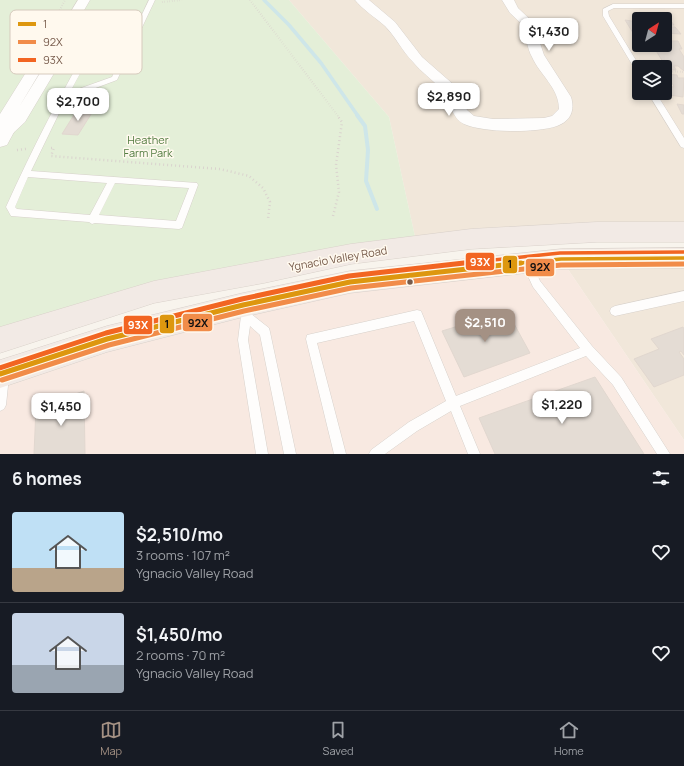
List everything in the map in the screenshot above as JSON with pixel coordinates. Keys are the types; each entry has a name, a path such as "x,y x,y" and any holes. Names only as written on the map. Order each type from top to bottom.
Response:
{"highway":[{"name":"Ygnacio Valley Road","path":"0,340 154,292 343,256 471,239 597,232 684,232"},
{"path":"245,311 244,291 250,284 324,269 343,256"},
{"path":"2,373 107,339 245,311 350,282 561,259 683,259"}],"street":[{"path":"78,10 84,0"},
{"path":"361,0 382,16 400,34 419,62 443,82 452,93 463,116 468,119 492,125 543,124 552,122 564,112 566,108 563,95 538,58 532,39 531,26 513,10 509,5 508,0"},
{"path":"2,135 20,118 47,74"}],"lane":[{"path":"142,22 152,1"},
{"path":"632,60 606,16 605,10 613,6 684,6"},
{"path":"25,174 194,185 179,225 92,220 14,213 10,207 36,149 76,74"},
{"path":"62,98 115,78 117,74"},
{"path":"656,100 684,145"},
{"path":"92,220 113,180"},
{"path":"527,263 536,284 588,350 617,381 664,454"},
{"path":"615,311 684,296"},
{"path":"245,311 243,340 262,454"},
{"path":"245,311 265,332 290,454"},
{"path":"340,454 312,339 417,315 474,454"},
{"path":"375,454 399,435 454,403 588,350"},
{"path":"0,405 2,373"}],"path":[{"path":"152,1 182,0"},
{"path":"250,0 342,122 336,165 339,192 333,216"},
{"path":"672,71 684,72"},
{"path":"17,150 54,148 51,156 220,169 249,176 263,188 270,202 268,219"}],"shaded area":[{"path":"289,0 684,0 684,232 417,246 389,117"},
{"path":"684,258 684,440 561,259"},
{"path":"561,259 684,440 684,454 0,454 0,374 243,305"}],"green space":[{"name":"Heather Farm Park","path":"0,0 289,0 389,117 417,246 351,254 0,340"}],"building":[{"path":"625,20 632,21 632,31"},
{"path":"672,27 675,27 681,34 672,33"},
{"path":"672,41 678,41 682,49 679,49 684,57 684,71 678,66 674,66 676,70 672,70 672,60 662,60 657,52 672,52"},
{"path":"672,75 677,75 678,78 684,78 683,97 672,95 672,87 674,87"},
{"path":"677,104 684,105 684,114 682,114"},
{"path":"77,110 93,111 78,135 62,134"},
{"path":"507,311 530,353 464,377 442,331"},
{"path":"683,327 684,355 681,351 679,352 684,359 684,375 654,387 634,359 659,349 651,339"},
{"path":"595,377 644,454 495,454 479,418"},
{"path":"84,391 85,454 34,454 36,408"}],"waterway":[{"path":"264,0 289,25 321,63 358,116"},
{"path":"357,115 365,126 368,150 366,181 377,209"}],"transit line":[{"name":"93X","path":"0,368 106,333 242,299 349,276 560,253 684,252"},
{"name":"1","path":"0,374 107,339 243,305 350,282 561,259 684,258"},
{"name":"92X","path":"2,380 109,345 244,311 351,288 561,265 684,264"}]}
